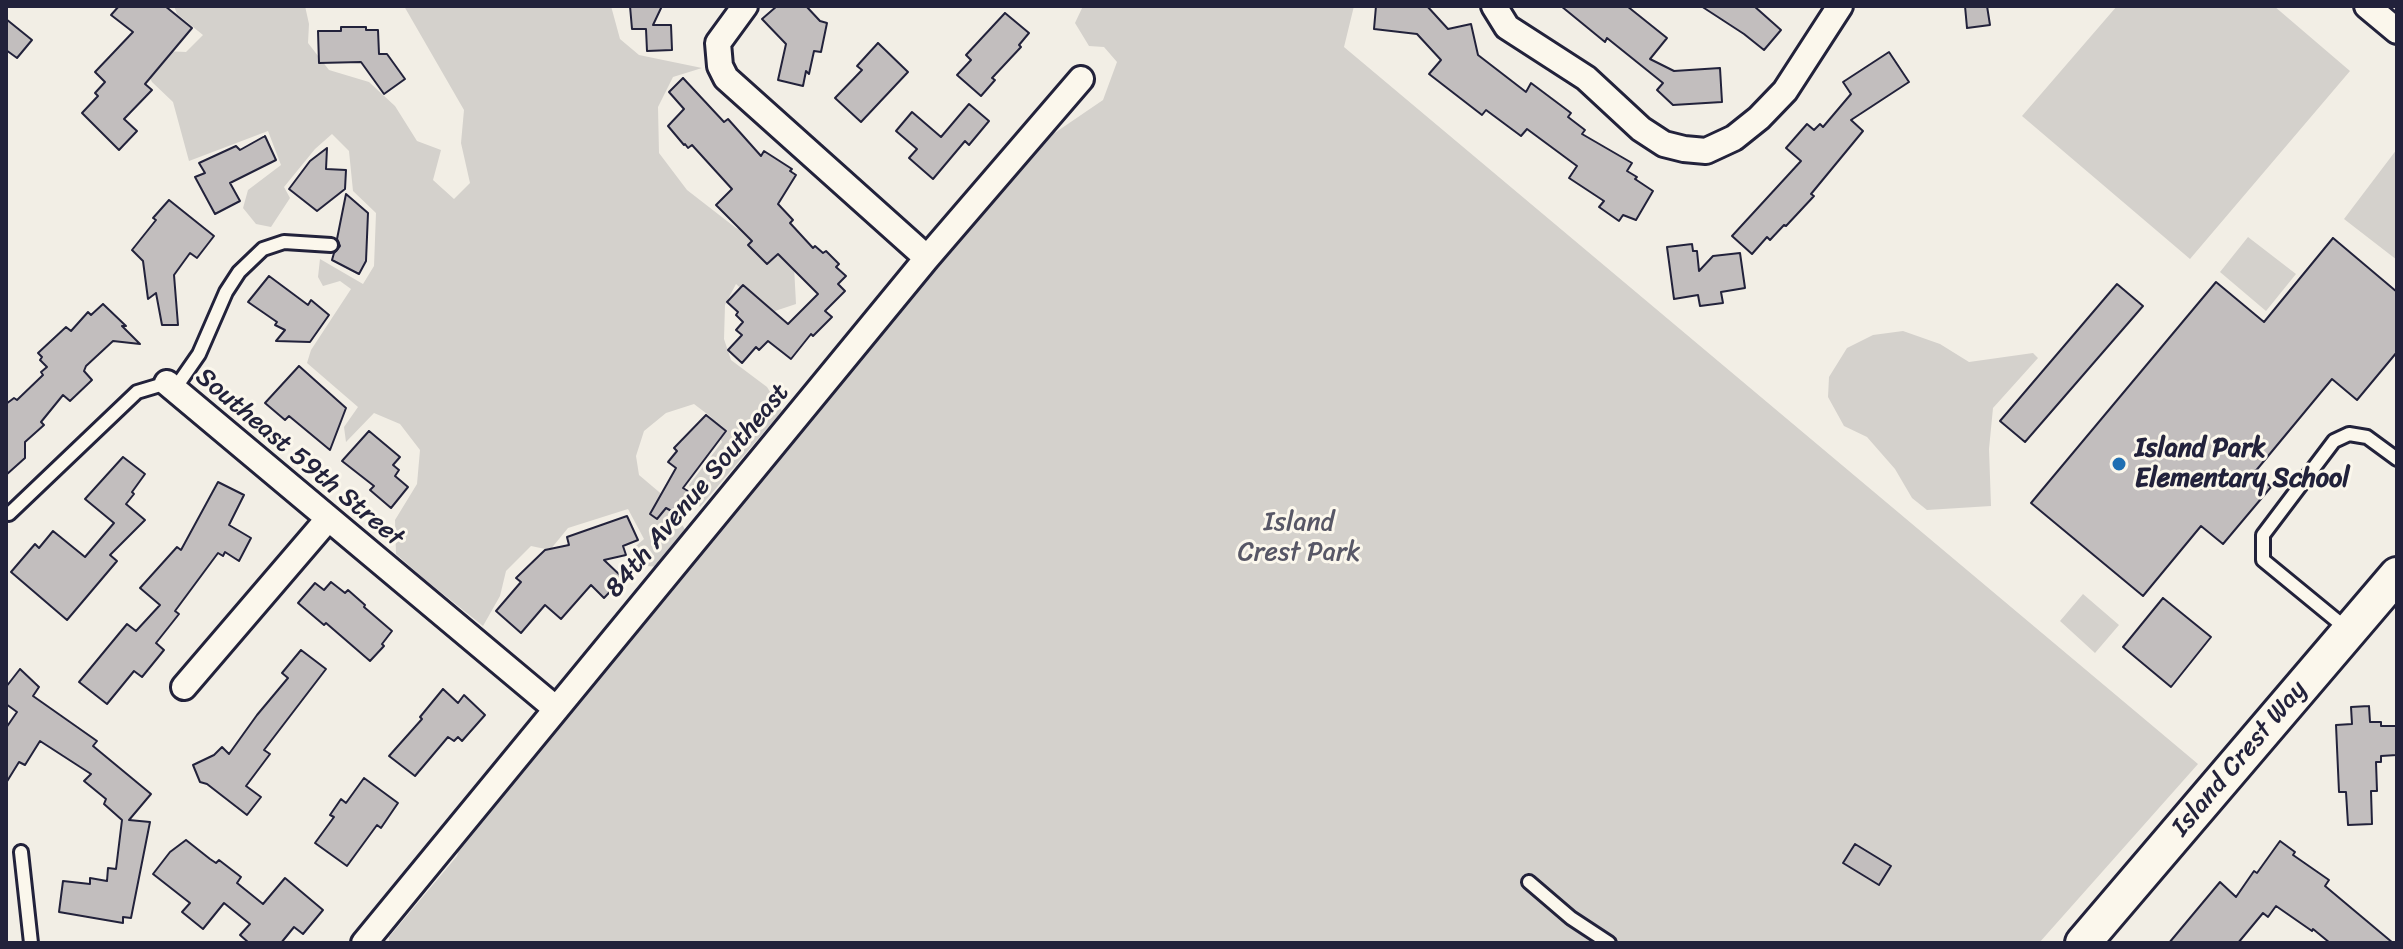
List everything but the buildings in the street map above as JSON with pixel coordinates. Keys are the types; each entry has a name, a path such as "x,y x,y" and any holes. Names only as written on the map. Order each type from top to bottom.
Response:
{"main road":[{"name":"Island Crest Way","path":"2083,943 2397,575"}],"street":[{"path":"745,6 718,43 720,66 726,78 739,93 927,258"},
{"path":"1494,6 1507,27 1586,78 1641,129 1664,144 1706,151 1734,138 1785,91 1840,6"},
{"path":"2367,6 2397,31"},
{"name":"84th Avenue Southeast","path":"364,943 927,258 1081,79"},
{"name":"Southeast 59th Street","path":"171,386 555,708"},
{"path":"184,687 328,519"}],"lane":[{"path":"171,386 199,354 226,292 239,272 263,249 284,242 331,245"},
{"name":"Southeast 59th Street","path":"9,514 137,392 171,386"},
{"path":"2349,631 2263,560 2263,535 2334,441 2349,434 2367,437 2397,459"},
{"path":"21,852 31,943"},
{"path":"1529,882 1571,918 1609,943"}],"green space":[{"path":"174,6 305,6 309,24 308,43 329,70 369,82 395,106 417,141 441,150 433,180 454,199 470,183 461,143 464,110 404,6 611,6 620,39 639,55 702,68 673,77 658,107 659,153 687,190 736,228 806,249 794,266 796,304 775,311 757,303 736,284 725,305 724,339 731,360 767,387 782,411 700,507 689,485 722,442 711,417 694,404 666,413 644,431 636,456 639,475 665,497 686,531 660,567 646,566 630,551 644,539 628,509 568,528 550,550 531,546 506,571 500,596 483,626 396,554 395,520 417,484 420,450 400,424 374,413 346,442 344,427 358,407 307,363 311,350 351,289 340,281 323,286 318,277 320,259 363,284 374,266 376,213 353,191 349,151 332,134 315,149 284,187 290,198 271,227 256,224 243,208 248,190 281,165 268,131 189,161 173,102 152,82 141,60 143,50 186,52 203,35 177,14"},
{"name":"Island Crest Park","path":"1083,6 1354,6 1344,47 2198,764 2039,943 389,943 389,937 457,856 462,841 535,756 776,456 1037,145 1103,100 1117,62 1104,47 1089,46 1075,23"},
{"path":"2117,6 2274,6 2350,71 2190,259 2022,116"},
{"path":"2397,149 2397,260 2344,219"},
{"path":"2248,237 2296,274 2266,311 2220,272"},
{"path":"1903,331 1940,344 1969,362 2033,353 2038,358 1993,408 1989,449 1991,506 1927,510 1912,498 1895,469 1867,437 1844,426 1828,397 1829,377 1847,348 1873,335"},
{"path":"2083,594 2119,625 2095,653 2060,621"}],"place":[{"name":"Island Park Elementary School","path":"2119,464"}]}
